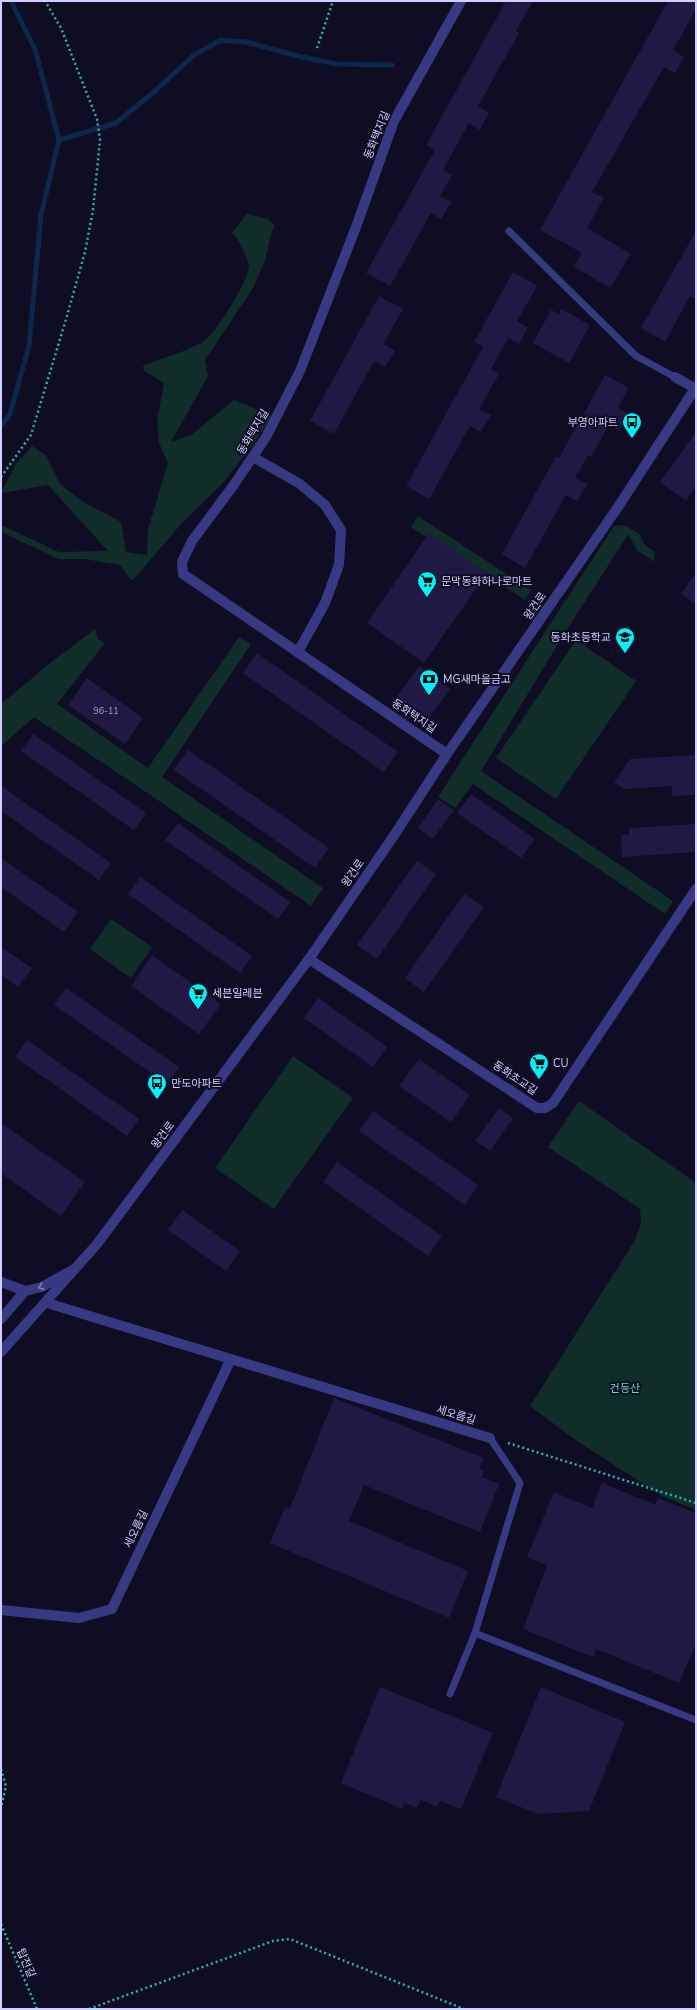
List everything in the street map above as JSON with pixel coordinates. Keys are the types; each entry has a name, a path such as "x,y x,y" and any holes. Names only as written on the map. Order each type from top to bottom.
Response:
{"street":[{"name":"동화택지길","path":"448,754 183,574 182,562 192,541 233,486 266,437 300,371 356,227 394,121 461,1"},
{"path":"675,377 696,388"},
{"name":"왕건로","path":"1,1352 47,1303 97,1244 309,959 618,507 696,388"},
{"path":"253,457 300,484 325,505 342,530 339,565 325,603 298,652"},
{"name":"동화초교길","path":"309,959 537,1108 545,1108 553,1103 696,889"},
{"path":"1,1282 25,1291 42,1287 79,1266"},
{"path":"1,1319 25,1291"},
{"name":"세오름길","path":"47,1303 490,1438"},
{"name":"세오름길","path":"1,1610 79,1618 112,1609 231,1359"}],"lane":[{"path":"509,231 636,356 675,377"},
{"path":"450,1694 475,1633 520,1483 490,1438"},
{"path":"475,1633 696,1720"}],"path":[{"path":"1,477 31,435 67,316 85,252 93,210 100,140 97,119 60,28 45,1"},
{"path":"317,48 333,1"},
{"path":"490,1438 696,1503"},
{"path":"1,1769 6,1786 1,1808"},
{"name":"탑전길","path":"1,1924 37,2009"},
{"path":"89,2009 273,1941 290,1938 464,2009"}],"green space":[{"path":"247,214 268,219 275,226 272,231 265,260 253,288 205,360 208,376 171,442 191,435 234,400 272,416 250,449 221,485 182,523 132,581 120,565 85,559 59,559 1,532 1,525 59,552 108,551 48,485 1,493 16,464 32,446 46,455 60,484 83,502 121,522 126,552 147,555 148,529 168,463 159,443 157,421 164,383 144,371 143,366 189,349 203,342 223,318 238,294 248,272 249,265 246,257 232,233"},
{"path":"418,516 531,590 525,600 411,527"},
{"path":"624,525 640,534 644,544 655,552 654,562 638,551 628,535 569,626 481,771 673,901 665,914 473,784 455,808 438,797 614,526"},
{"path":"95,629 98,639 105,643 57,704 148,768 239,637 251,644 162,777 323,888 311,906 34,717 1,746 1,704 54,660"},
{"path":"576,640 636,681 556,799 496,758"},
{"path":"111,919 152,947 131,978 90,949"},
{"path":"293,1056 353,1098 274,1209 215,1168"},
{"name":"건등산","path":"579,1101 696,1183 696,1510 662,1496 577,1441 530,1406 634,1242 641,1224 640,1209 548,1147"}],"building":[{"path":"506,1 533,1 516,31 519,33 478,106 489,113 480,130 469,123 443,170 452,175 440,196 451,202 441,219 431,213 390,286 366,273 435,150 426,145"},
{"path":"668,1 696,1 696,9 673,50 684,57 675,73 664,67 592,192 604,198 587,228 631,254 610,288 574,267 582,253 540,230"},
{"path":"696,231 696,299 690,296 665,342 641,328"},
{"path":"513,272 537,286 517,321 528,327 519,344 508,338 491,369 499,374 479,409 491,415 481,432 470,426 429,499 406,486 483,347 474,342"},
{"path":"379,296 403,309 383,344 395,351 385,367 374,361 334,434 310,421"},
{"path":"561,309 590,325 569,363 533,343 551,310 559,314"},
{"path":"605,375 629,388 618,408 628,414 619,431 609,425 591,457 588,455 575,478 587,484 577,501 566,495 525,568 502,554 556,456 559,458"},
{"path":"696,432 696,486 686,501 660,482"},
{"name":"문막동화하나로마트","path":"429,533 487,573 424,663 367,623"},
{"path":"696,572 696,604 681,594"},
{"path":"257,653 398,752 384,772 243,673"},
{"path":"419,666 450,689 428,720 396,698"},
{"path":"87,678 143,718 125,744 68,705"},
{"path":"33,734 146,813 134,830 21,751"},
{"path":"188,750 329,848 315,868 174,770"},
{"path":"696,755 696,795 672,796 672,786 624,789 614,782 630,759"},
{"path":"1,786 111,863 99,880 1,811"},
{"path":"471,794 535,839 521,858 457,813"},
{"path":"438,799 454,810 433,839 418,828"},
{"path":"178,823 290,902 278,919 165,840"},
{"path":"696,824 696,852 622,857 621,835 629,835 629,828"},
{"path":"1,858 78,912 64,932 1,887"},
{"path":"417,861 436,874 377,959 357,945"},
{"path":"140,877 252,956 240,973 128,894"},
{"path":"464,894 484,907 424,992 405,978"},
{"path":"1,947 32,968 18,987 1,975"},
{"path":"152,955 221,1004 199,1034 131,986"},
{"path":"66,988 179,1067 167,1084 54,1005"},
{"path":"318,998 387,1047 373,1067 304,1018"},
{"path":"27,1040 139,1119 127,1136 15,1057"},
{"path":"419,1059 470,1095 451,1122 399,1086"},
{"path":"499,1108 513,1118 490,1151 475,1141"},
{"path":"373,1111 478,1185 465,1205 359,1131"},
{"path":"1,1123 85,1182 61,1216 1,1173"},
{"path":"337,1162 442,1236 428,1256 323,1182"},
{"path":"182,1210 240,1251 226,1271 168,1230"},
{"path":"334,1398 484,1458 479,1469 484,1471 482,1477 499,1484 480,1532 364,1485 349,1521 468,1571 449,1618 270,1543 285,1507 290,1508"},
{"path":"602,1483 655,1505 658,1498 696,1513 696,1643 679,1683 596,1649 593,1657 523,1629 547,1565 527,1557 554,1492 592,1508"},
{"path":"380,1687 493,1733 461,1809 440,1801 437,1807 421,1800 417,1808 405,1803 402,1809 341,1783"},
{"path":"541,1687 625,1722 589,1811 538,1814 496,1797"}],"waterway":[{"path":"1,426 10,414 29,346 41,215 59,140 35,49 11,1"},
{"path":"59,140 116,123 154,92 194,55 221,40 246,42 302,57 336,64 392,65"}],"place":[{"name":"부영아파트","path":"632,439"},
{"name":"문막동화하나로마트","path":"427,598"},
{"name":"동화초등학교","path":"625,654"},
{"name":"MG새마을금고","path":"429,696"},
{"name":"세븐일레븐","path":"198,1010"},
{"name":"CU","path":"539,1080"},
{"name":"만도아파트","path":"157,1100"}]}
